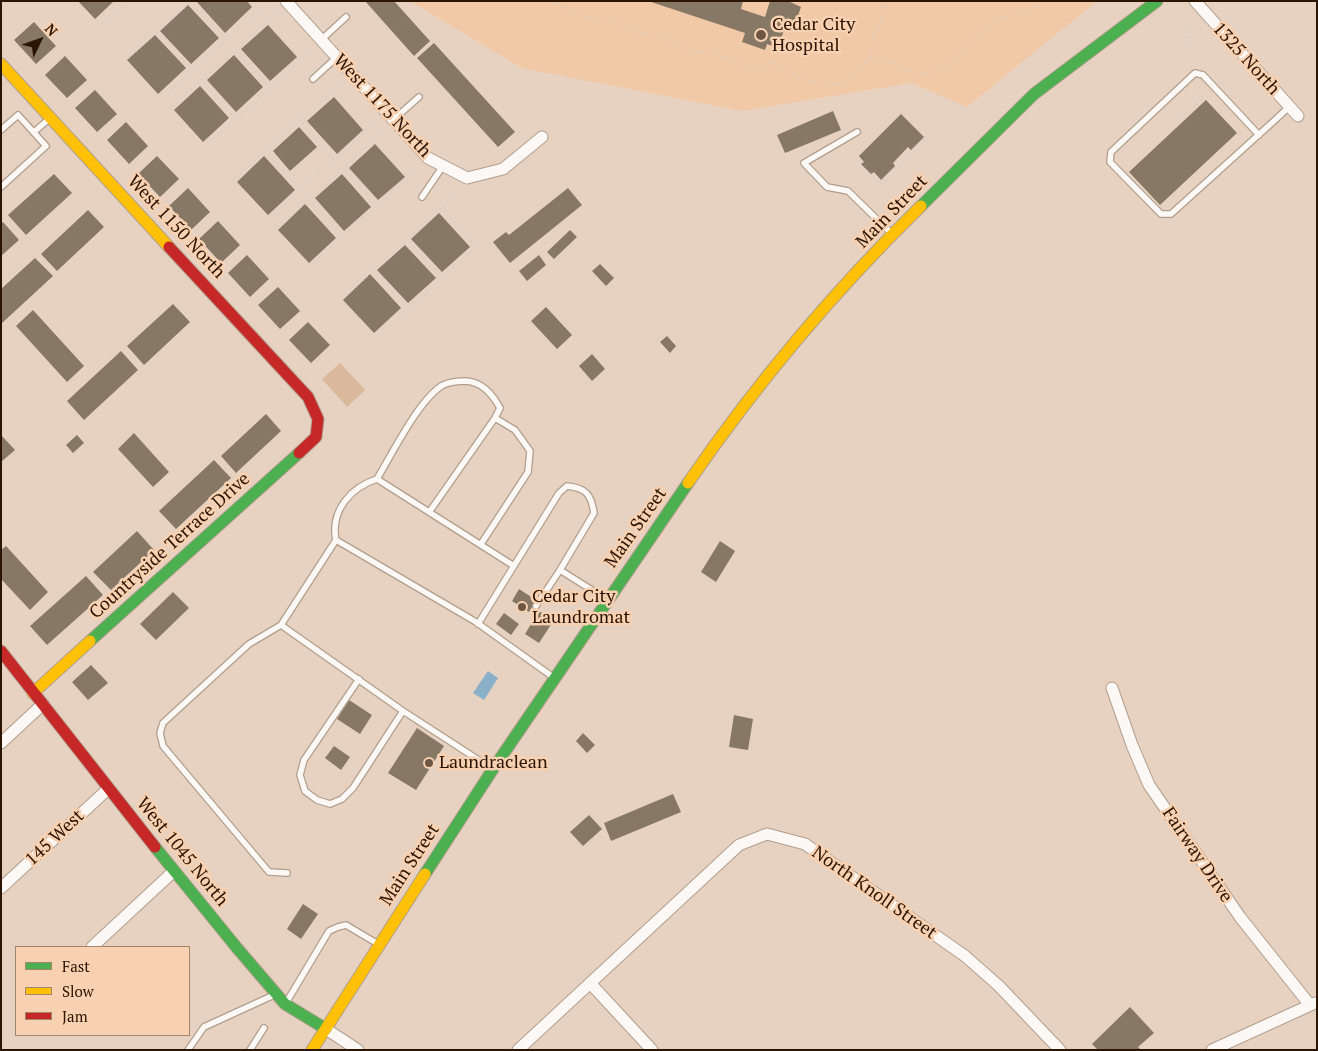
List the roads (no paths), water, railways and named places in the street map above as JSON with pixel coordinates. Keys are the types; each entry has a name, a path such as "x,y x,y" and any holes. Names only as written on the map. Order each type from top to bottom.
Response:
{"main road":[{"name":"Main Street","path":"312,1050 493,769 702,463 792,344 892,234 1034,94 1157,1"},
{"name":"West 1150 North","path":"1,64 308,397 318,419"},
{"name":"Countryside Terrace Drive","path":"33,693 316,437 318,419"},
{"name":"West 1045 North","path":"1,651 108,789 276,994 285,1004 326,1029"}],"street":[{"name":"West 1175 North","path":"286,1 428,158 467,178 503,169 542,137"},
{"name":"1325 North","path":"1195,1 1298,116"},
{"name":"Fairway Drive","path":"1112,688 1132,745 1149,784 1240,917 1314,1004"},
{"path":"1,743 43,704"},
{"name":"145 West","path":"1,888 108,789"},
{"name":"North Knoll Street","path":"518,1050 738,845 767,834 805,844 965,956 999,986 1060,1050"},
{"path":"93,946 174,871"},
{"path":"590,984 652,1050"},
{"path":"1212,1050 1314,1004"},
{"name":"West 1045 North","path":"326,1029 358,1050"}],"lane":[{"path":"321,40 346,17"},
{"path":"313,79 337,57"},
{"path":"1258,135 1203,75 1195,73 1111,152 1110,162 1160,214 1171,214 1290,106"},
{"path":"393,120 419,97"},
{"path":"1,130 18,115 46,146 1,187"},
{"path":"34,132 51,117"},
{"path":"858,132 804,163 828,187 848,191 892,234"},
{"path":"422,197 444,166"},
{"path":"288,873 269,872 163,746 160,733 163,723 250,644 281,625 336,540 334,530 335,519 340,508 362,486 377,479 417,413 435,391 445,384 458,381 474,382 494,397 500,408 430,511"},
{"path":"481,544 528,472 530,451 515,430 495,418"},
{"path":"377,479 514,566"},
{"path":"478,624 559,493 567,486 586,491 592,500 594,513 536,606"},
{"path":"336,540 478,624 555,678"},
{"path":"560,570 608,600"},
{"path":"281,625 403,711 493,769"},
{"path":"358,679 304,760 300,775 305,791 317,800 330,804 342,799 353,788 403,711"},
{"path":"285,1004 330,931 346,925 380,945"},
{"path":"188,1050 204,1027 276,994"},
{"path":"250,1050 264,1028"}],"water":[{"path":"488,671 498,678 484,700 473,693"}],"place":[{"name":"Cedar City Hospital","path":"761,35"},
{"name":"Cedar City Laundromat","path":"522,607"},
{"name":"Laundraclean","path":"429,763"}]}
